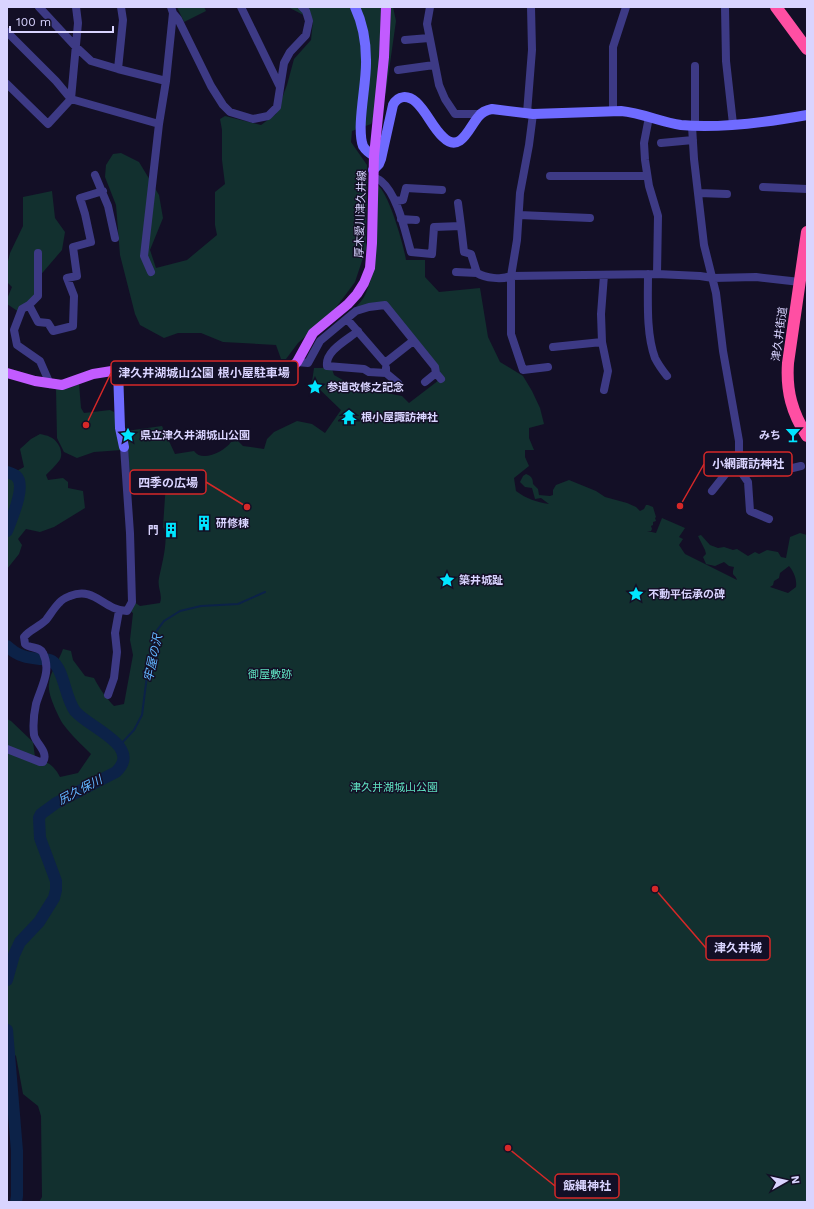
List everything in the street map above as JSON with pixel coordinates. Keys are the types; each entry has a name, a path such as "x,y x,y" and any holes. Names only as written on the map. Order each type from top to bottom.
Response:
{"highway":[{"path":"776,7 807,49"},
{"name":"津久井街道","path":"807,232 805,258 800,282 787,379 788,393 793,409 807,436"}],"main road":[{"name":"厚木愛川津久井線","path":"297,362 310,337 320,326 353,299 361,289 371,263 373,173 384,57 386,7"},
{"path":"7,373 50,384 65,384 93,374 118,370 208,370 275,373 284,371 297,362"}],"street":[{"path":"39,7 91,61 166,81"},
{"path":"7,84 48,124 71,99 78,23 76,7"},
{"path":"118,69 123,20 121,7"},
{"path":"241,7 280,87"},
{"path":"172,10 178,19 211,86 223,105 230,112 253,119 268,116 277,107 284,63 290,52 306,35 309,21 306,11 302,7"},
{"path":"355,7 363,30 366,60 362,111 363,145 367,152 374,156"},
{"path":"430,7 427,24 439,86 452,112 455,114 481,114"},
{"path":"531,7 532,50 529,145 520,193 519,215 511,276 511,334 523,370 548,367"},
{"path":"614,111 613,47 626,7 621,7"},
{"path":"724,7 726,61 733,124"},
{"path":"151,272 144,256 166,81 172,10"},
{"path":"7,32 56,81 71,99 160,124"},
{"path":"405,40 429,38"},
{"path":"398,70 434,65"},
{"path":"695,66 693,140 698,193 704,244 707,261 713,278 723,351 739,441 739,457 737,466 748,482 750,511 769,519"},
{"path":"461,226 434,227 432,254 411,252 395,201 387,188 373,173 380,161 392,107 398,99 404,97 412,98 426,113 443,137 452,142 457,142 465,137 481,114 486,110 494,109 530,113 614,111 632,113 671,123 694,126 733,124 807,115"},
{"path":"649,117 644,144 647,176 658,216 657,274"},
{"path":"662,143 693,140"},
{"path":"95,175 108,206 116,238"},
{"path":"550,176 647,176"},
{"path":"763,187 807,189"},
{"path":"395,201 404,200 406,188 442,190"},
{"path":"29,305 38,322 48,323 53,331 73,326 74,296 67,278 77,276 73,247 91,242 80,198 102,190"},
{"path":"698,193 727,194"},
{"path":"458,203 464,252 471,254 478,273"},
{"path":"519,215 590,218"},
{"path":"401,219 416,220"},
{"path":"38,253 38,296 29,305 22,309 14,330 17,345 40,361 50,384"},
{"path":"456,272 478,273 482,276 506,278 511,276 657,274 713,278 756,277 800,282"},
{"path":"648,274 650,337 655,359 667,376"},
{"path":"604,275 601,314 602,342 608,371 604,390"},
{"path":"297,362 308,363 320,340 356,311 363,308 385,305 435,367 439,376 425,382"},
{"path":"347,319 386,363 386,373"},
{"path":"358,331 332,351 326,361 326,366 364,369 369,372 386,373 398,383"},
{"path":"386,363 413,340"},
{"path":"553,347 602,342"},
{"path":"7,749 40,762 45,760 44,752 34,735 36,704 45,681 46,665 43,652 25,644 24,637 26,634 44,622 64,598 78,593 84,593 119,611 127,611 132,602 130,533 124,444 119,410 118,370"},
{"path":"739,457 749,473 780,471 801,466"},
{"path":"712,491 731,467 737,466"},
{"path":"108,695 114,678 117,652 115,632 119,611"}],"green space":[{"path":"177,7 204,7 206,11 184,22"},
{"path":"288,7 393,7 396,21 386,92 371,124 352,131 351,142 367,165 366,249 355,282 332,313 298,343 286,359 281,359 276,345 223,342 201,333 178,333 164,338 140,325 135,314 120,255 116,205 105,177 106,165 113,154 121,153 139,162 159,195 163,218 150,250 156,268 187,260 217,235 215,225 215,192 225,184 220,119 225,116 261,125 276,114 287,85 294,59 311,40 313,20"},
{"name":"津久井湖城山公園","path":"377,185 386,197 390,207 399,231 406,260 425,260 425,277 439,292 480,288 488,337 500,362 523,376 540,408 544,424 529,428 529,438 534,450 525,450 525,457 529,466 514,478 516,491 532,500 549,504 541,498 535,499 532,488 525,487 520,482 526,474 533,480 533,484 538,489 539,495 553,495 553,490 556,485 569,480 596,491 605,497 627,503 636,507 640,511 644,509 646,505 653,507 656,521 653,522 653,525 651,526 651,531 647,531 656,533 662,518 685,528 679,537 683,539 679,545 685,554 737,580 733,574 734,567 729,566 724,562 715,566 706,564 703,557 706,554 705,550 698,536 701,535 710,545 718,548 724,547 733,550 737,549 748,556 755,552 759,554 767,550 778,552 781,557 786,558 790,537 800,533 807,535 807,1202 39,1202 42,1197 41,1116 38,1106 23,1094 16,1056 7,1048 7,719 33,742 35,757 50,764 60,777 78,773 91,754 63,724 51,699 49,688 50,679 63,649 71,651 73,660 85,676 94,678 103,693 114,706 124,704 133,655 130,640 133,613 130,611 134,602 140,606 160,603 161,597 159,582 166,537 163,527 166,482 161,472 130,474 126,431 162,426 175,454 194,451 202,456 208,456 224,449 231,442 238,441 243,446 264,449 267,439 274,432 297,421 312,424 325,433 341,410 312,382 314,368 332,369 334,375 355,387 402,396 409,403 443,377 386,302 355,308 366,293 374,265 376,252","holes":["789,566 796,578 796,587 788,593 770,587 773,585 774,581 779,578 780,573"]},
{"path":"52,191 55,218 65,232 62,250 38,278 36,296 19,312 7,304 7,299 12,287 7,282 7,265 10,253 23,226 23,197"},
{"path":"79,384 81,408 84,413 110,410 114,412 122,450 94,452 77,458 64,452 57,438 56,389 70,388"},
{"path":"40,434 48,436 56,441 61,451 61,458 46,475 48,480 63,478 68,482 68,488 83,491 85,508 54,527 40,532 26,529 18,539 22,545 19,554 7,569 7,468 15,472 24,467 20,449 31,439"}],"waterway":[{"name":"尻久保川","path":"7,472 16,476 19,480 20,487 15,511 7,531"},
{"name":"牢屋の沢","path":"119,746 134,730 142,715 149,660 155,633 164,621 180,611 201,606 238,604 265,592"},
{"name":"尻久保川","path":"7,646 23,656 48,659 52,661 59,670 69,699 75,711 111,738 119,746 123,754 123,763 116,772 56,803 41,814 39,818 40,838 56,881 56,890 54,898 39,922 20,942 14,955 7,980"},
{"name":"尻久保川","path":"7,1030 17,1151 16,1202"}],"place":[{"name":"参道改修之記念","path":"315,387"},
{"name":"根小屋諏訪神社","path":"349,417"},
{"name":"津久井湖城山公園 根小屋駐車場","path":"86,425"},
{"name":"県立津久井湖城山公園","path":"128,435"},
{"name":"みち","path":"793,435"},
{"name":"小網諏訪神社","path":"680,506"},
{"name":"四季の広場","path":"247,507"},
{"name":"研修棟","path":"204,523"},
{"name":"門","path":"171,530"},
{"name":"築井城趾","path":"447,580"},
{"name":"不動平伝承の碑","path":"636,594"},
{"name":"津久井城","path":"655,889"},
{"name":"飯縄神社","path":"508,1148"}],"park label":[{"name":"御屋敷跡","path":"270,674"}]}
